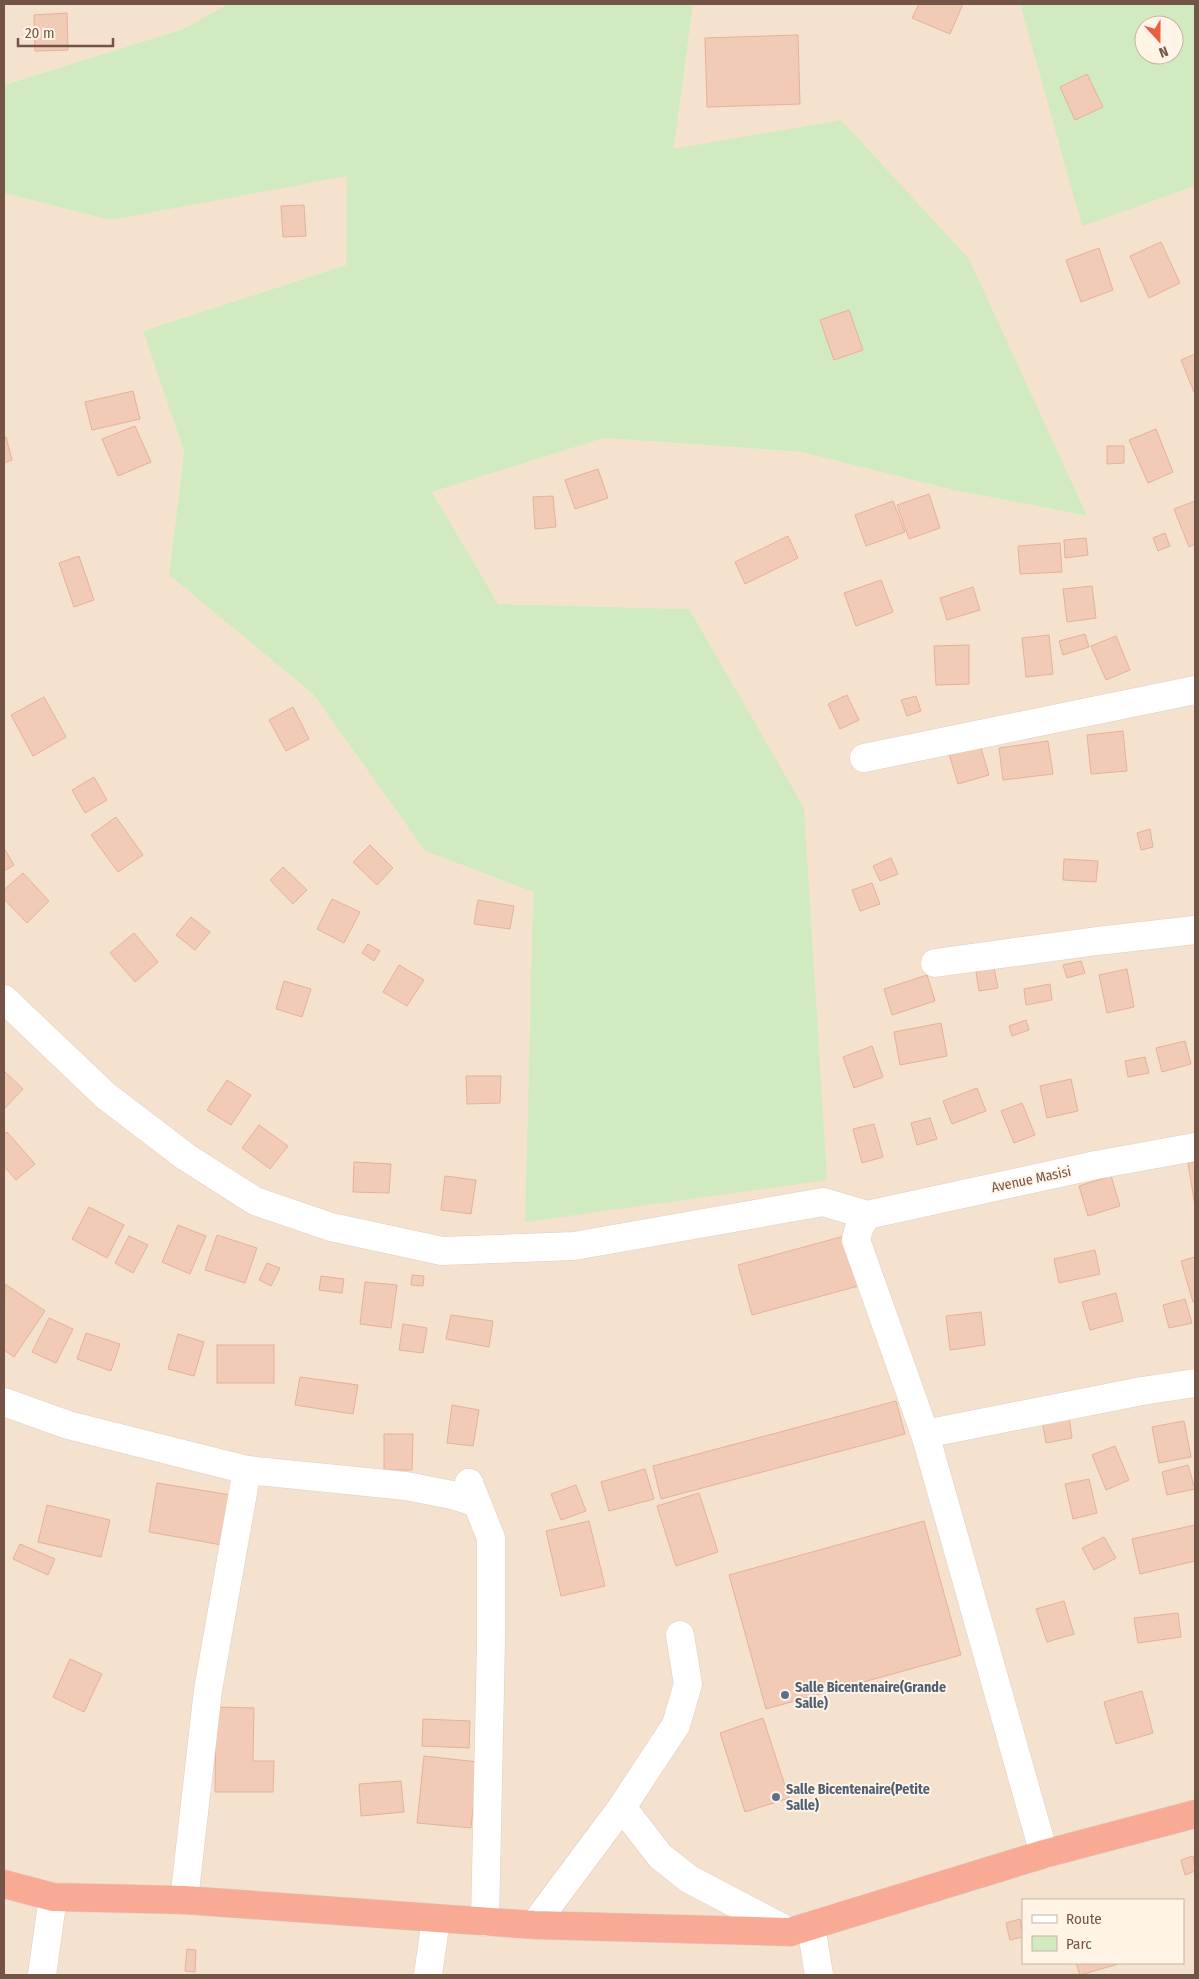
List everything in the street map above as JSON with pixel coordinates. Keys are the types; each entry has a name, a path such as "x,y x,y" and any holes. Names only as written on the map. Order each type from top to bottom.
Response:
{"highway":[{"path":"4,1884 53,1897 184,1900 534,1925 800,1929 1044,1854 1195,1814"}],"street":[{"path":"864,758 1195,690"},
{"path":"935,962 1195,930"},
{"path":"4,999 106,1096 186,1157 255,1201 331,1227 442,1251 574,1246 823,1202 867,1215 859,1228 856,1240 924,1434 1044,1854"},
{"name":"Avenue Masisi","path":"867,1215 1096,1165 1195,1147"},
{"path":"924,1434 1142,1391 1195,1383"},
{"path":"4,1402 68,1425 247,1470 406,1486 452,1495 471,1501 469,1483 491,1538 491,1641 485,1922"},
{"path":"184,1900 208,1690 247,1470"},
{"path":"534,1925 622,1807 676,1725 688,1684 680,1634"},
{"path":"622,1807 660,1856 689,1879 800,1929 819,1975"},
{"path":"42,1975 53,1897"},
{"path":"428,1975 436,1919"}],"shaded area":[{"path":"4,4 228,4 183,29 4,85"},
{"path":"693,4 1020,4 1082,225 1195,186 1195,1975 4,1975 4,193 110,220 347,175 346,265 143,331 184,452 169,575 313,694 425,851 533,892 525,1222 689,609 497,604 432,492 604,438 801,452 949,489 1086,516 674,150"}],"green space":[{"path":"228,4 693,4 674,149 841,120 969,259 1087,516 949,489 801,452 604,438 432,492 498,604 689,609 804,808 827,1180 525,1222 533,892 425,851 313,694 169,575 184,452 143,331 346,265 347,176 110,220 4,193 4,85 183,29"},
{"path":"1020,4 1195,4 1195,186 1082,226"}],"building":[{"path":"919,4 963,4 950,34 912,18"},
{"path":"67,13 68,50 35,51 34,15"},
{"path":"798,35 800,104 707,107 705,38"},
{"path":"1087,74 1103,107 1075,120 1060,87"},
{"path":"304,205 306,236 283,237 281,206"},
{"path":"1161,242 1180,283 1149,298 1130,256"},
{"path":"1099,248 1113,290 1081,302 1066,260"},
{"path":"849,310 863,350 834,360 820,320"},
{"path":"1195,354 1195,391 1194,392 1181,360"},
{"path":"133,391 140,419 92,430 85,402"},
{"path":"135,426 151,462 118,476 102,439"},
{"path":"1156,429 1173,472 1148,483 1129,440"},
{"path":"6,437 12,460 4,463 4,438"},
{"path":"1107,446 1124,446 1124,463 1107,464"},
{"path":"598,469 608,498 575,509 565,480"},
{"path":"929,494 940,528 909,539 897,505"},
{"path":"553,496 556,527 535,529 533,497"},
{"path":"893,501 905,532 866,546 855,515"},
{"path":"1195,501 1195,544 1189,547 1174,509"},
{"path":"1165,533 1170,546 1158,551 1153,538"},
{"path":"788,536 798,558 745,584 735,562"},
{"path":"1086,538 1088,555 1065,558 1064,540"},
{"path":"1060,543 1062,572 1020,574 1018,546"},
{"path":"79,556 94,600 74,607 59,563"},
{"path":"881,580 893,612 856,626 844,593"},
{"path":"1092,586 1096,618 1067,622 1063,589"},
{"path":"973,587 980,610 947,620 940,598"},
{"path":"1085,634 1089,647 1063,655 1059,641"},
{"path":"1049,635 1053,674 1026,677 1022,638"},
{"path":"1116,636 1130,670 1106,680 1091,646"},
{"path":"969,645 969,684 936,685 934,646"},
{"path":"847,695 859,720 840,729 828,704"},
{"path":"916,696 921,711 907,716 901,700"},
{"path":"44,697 66,737 33,756 11,715"},
{"path":"293,707 309,739 286,751 269,720"},
{"path":"1123,731 1127,771 1091,774 1087,735"},
{"path":"978,738 989,775 958,784 947,747"},
{"path":"1048,741 1053,774 1003,780 999,748"},
{"path":"94,777 107,800 85,813 72,790"},
{"path":"116,817 143,855 118,872 91,835"},
{"path":"1150,829 1153,847 1141,850 1137,833"},
{"path":"370,845 393,868 377,885 353,862"},
{"path":"4,848 14,865 4,871"},
{"path":"891,858 898,874 880,881 873,866"},
{"path":"1064,859 1098,861 1096,882 1063,880"},
{"path":"283,867 307,890 293,904 270,880"},
{"path":"23,873 49,901 27,923 4,899 4,890"},
{"path":"872,883 880,904 860,911 852,890"},
{"path":"332,899 360,912 344,943 317,929"},
{"path":"478,900 514,906 510,929 474,924"},
{"path":"191,917 210,932 195,950 176,935"},
{"path":"134,933 158,962 135,982 110,953"},
{"path":"368,944 380,951 374,961 362,953"},
{"path":"1081,961 1085,973 1067,978 1063,965"},
{"path":"399,965 424,980 407,1006 383,992"},
{"path":"994,968 998,988 979,991 976,972"},
{"path":"1127,969 1134,1007 1107,1013 1099,975"},
{"path":"927,975 935,1001 892,1015 884,989"},
{"path":"284,981 311,989 302,1017 276,1009"},
{"path":"1050,984 1052,1000 1026,1005 1024,989"},
{"path":"1026,1020 1029,1030 1012,1036 1009,1026"},
{"path":"941,1023 947,1056 900,1065 894,1032"},
{"path":"1185,1041 1191,1064 1162,1072 1156,1048"},
{"path":"872,1046 883,1077 854,1088 843,1057"},
{"path":"1145,1057 1149,1073 1128,1077 1125,1061"},
{"path":"4,1071 23,1089 4,1109"},
{"path":"466,1076 501,1076 500,1103 467,1104"},
{"path":"1071,1079 1078,1111 1047,1118 1040,1086"},
{"path":"227,1080 251,1095 231,1125 207,1110"},
{"path":"977,1088 986,1111 952,1124 943,1101"},
{"path":"1022,1103 1035,1135 1014,1143 1001,1111"},
{"path":"930,1118 937,1139 917,1145 911,1123"},
{"path":"874,1124 883,1157 862,1163 853,1129"},
{"path":"259,1125 288,1146 270,1169 242,1148"},
{"path":"7,1132 35,1164 16,1180 4,1166 4,1135"},
{"path":"354,1162 391,1164 389,1193 353,1192"},
{"path":"1195,1162 1195,1206 1188,1163"},
{"path":"445,1176 476,1180 471,1214 441,1210"},
{"path":"1111,1176 1120,1206 1088,1216 1079,1186"},
{"path":"89,1207 124,1225 107,1258 72,1239"},
{"path":"178,1225 206,1236 190,1274 162,1262"},
{"path":"217,1235 257,1248 245,1283 205,1270"},
{"path":"848,1235 862,1285 752,1315 738,1265"},
{"path":"129,1236 148,1245 133,1273 115,1263"},
{"path":"1095,1250 1100,1274 1059,1283 1054,1259"},
{"path":"1195,1257 1195,1302 1193,1302 1181,1261"},
{"path":"267,1263 280,1268 271,1286 259,1280"},
{"path":"412,1275 424,1276 423,1286 411,1285"},
{"path":"321,1276 344,1279 342,1293 319,1290"},
{"path":"365,1282 397,1285 391,1328 360,1324"},
{"path":"5,1284 45,1311 14,1357 4,1350"},
{"path":"1116,1293 1123,1321 1090,1330 1082,1302"},
{"path":"1185,1299 1192,1323 1169,1328 1163,1305"},
{"path":"981,1312 985,1345 950,1350 946,1316"},
{"path":"451,1315 493,1321 489,1347 446,1339"},
{"path":"49,1318 73,1329 56,1363 32,1352"},
{"path":"403,1324 427,1328 423,1353 399,1350"},
{"path":"86,1333 120,1344 111,1371 77,1359"},
{"path":"178,1334 204,1342 194,1376 168,1369"},
{"path":"217,1345 274,1345 274,1383 217,1383"},
{"path":"300,1377 358,1385 353,1414 295,1405"},
{"path":"896,1401 905,1434 661,1499 653,1466"},
{"path":"452,1405 479,1410 473,1446 447,1443"},
{"path":"1069,1416 1072,1438 1046,1443 1042,1420"},
{"path":"1184,1421 1191,1457 1159,1463 1152,1427"},
{"path":"384,1434 413,1434 412,1470 384,1470"},
{"path":"1115,1446 1129,1480 1106,1490 1092,1455"},
{"path":"1188,1465 1195,1489 1167,1495 1162,1472"},
{"path":"645,1469 654,1499 609,1511 601,1482"},
{"path":"1089,1479 1097,1513 1073,1519 1065,1484"},
{"path":"157,1483 231,1495 222,1545 149,1532"},
{"path":"576,1485 586,1511 561,1520 551,1494"},
{"path":"699,1493 718,1552 676,1566 657,1506"},
{"path":"47,1505 110,1520 101,1557 38,1542"},
{"path":"589,1521 605,1586 561,1596 546,1531"},
{"path":"924,1521 961,1655 766,1709 729,1575"},
{"path":"1195,1525 1195,1561 1140,1574 1132,1539"},
{"path":"1104,1537 1116,1558 1094,1570 1082,1548"},
{"path":"20,1544 55,1559 48,1575 13,1559"},
{"path":"1064,1601 1074,1634 1047,1642 1036,1609"},
{"path":"1178,1613 1181,1637 1138,1643 1134,1618"},
{"path":"70,1659 102,1674 84,1712 53,1697"},
{"path":"1142,1691 1153,1733 1116,1744 1104,1702"},
{"path":"216,1707 254,1708 253,1761 274,1761 273,1792 215,1792"},
{"path":"763,1718 789,1798 745,1812 720,1733"},
{"path":"423,1719 470,1721 469,1748 422,1746"},
{"path":"424,1756 478,1762 471,1828 417,1823"},
{"path":"401,1781 404,1812 361,1816 359,1784"},
{"path":"1193,1856 1195,1871 1185,1875 1181,1860"},
{"path":"1020,1919 1022,1937 1010,1940 1006,1923"},
{"path":"187,1949 196,1950 195,1972 185,1971"},
{"path":"1076,1964 1118,1964 1080,1975"}],"place":[{"name":"Salle Bicentenaire(Grande Salle)","path":"785,1695"},
{"name":"Salle Bicentenaire(Petite Salle)","path":"776,1797"}]}
